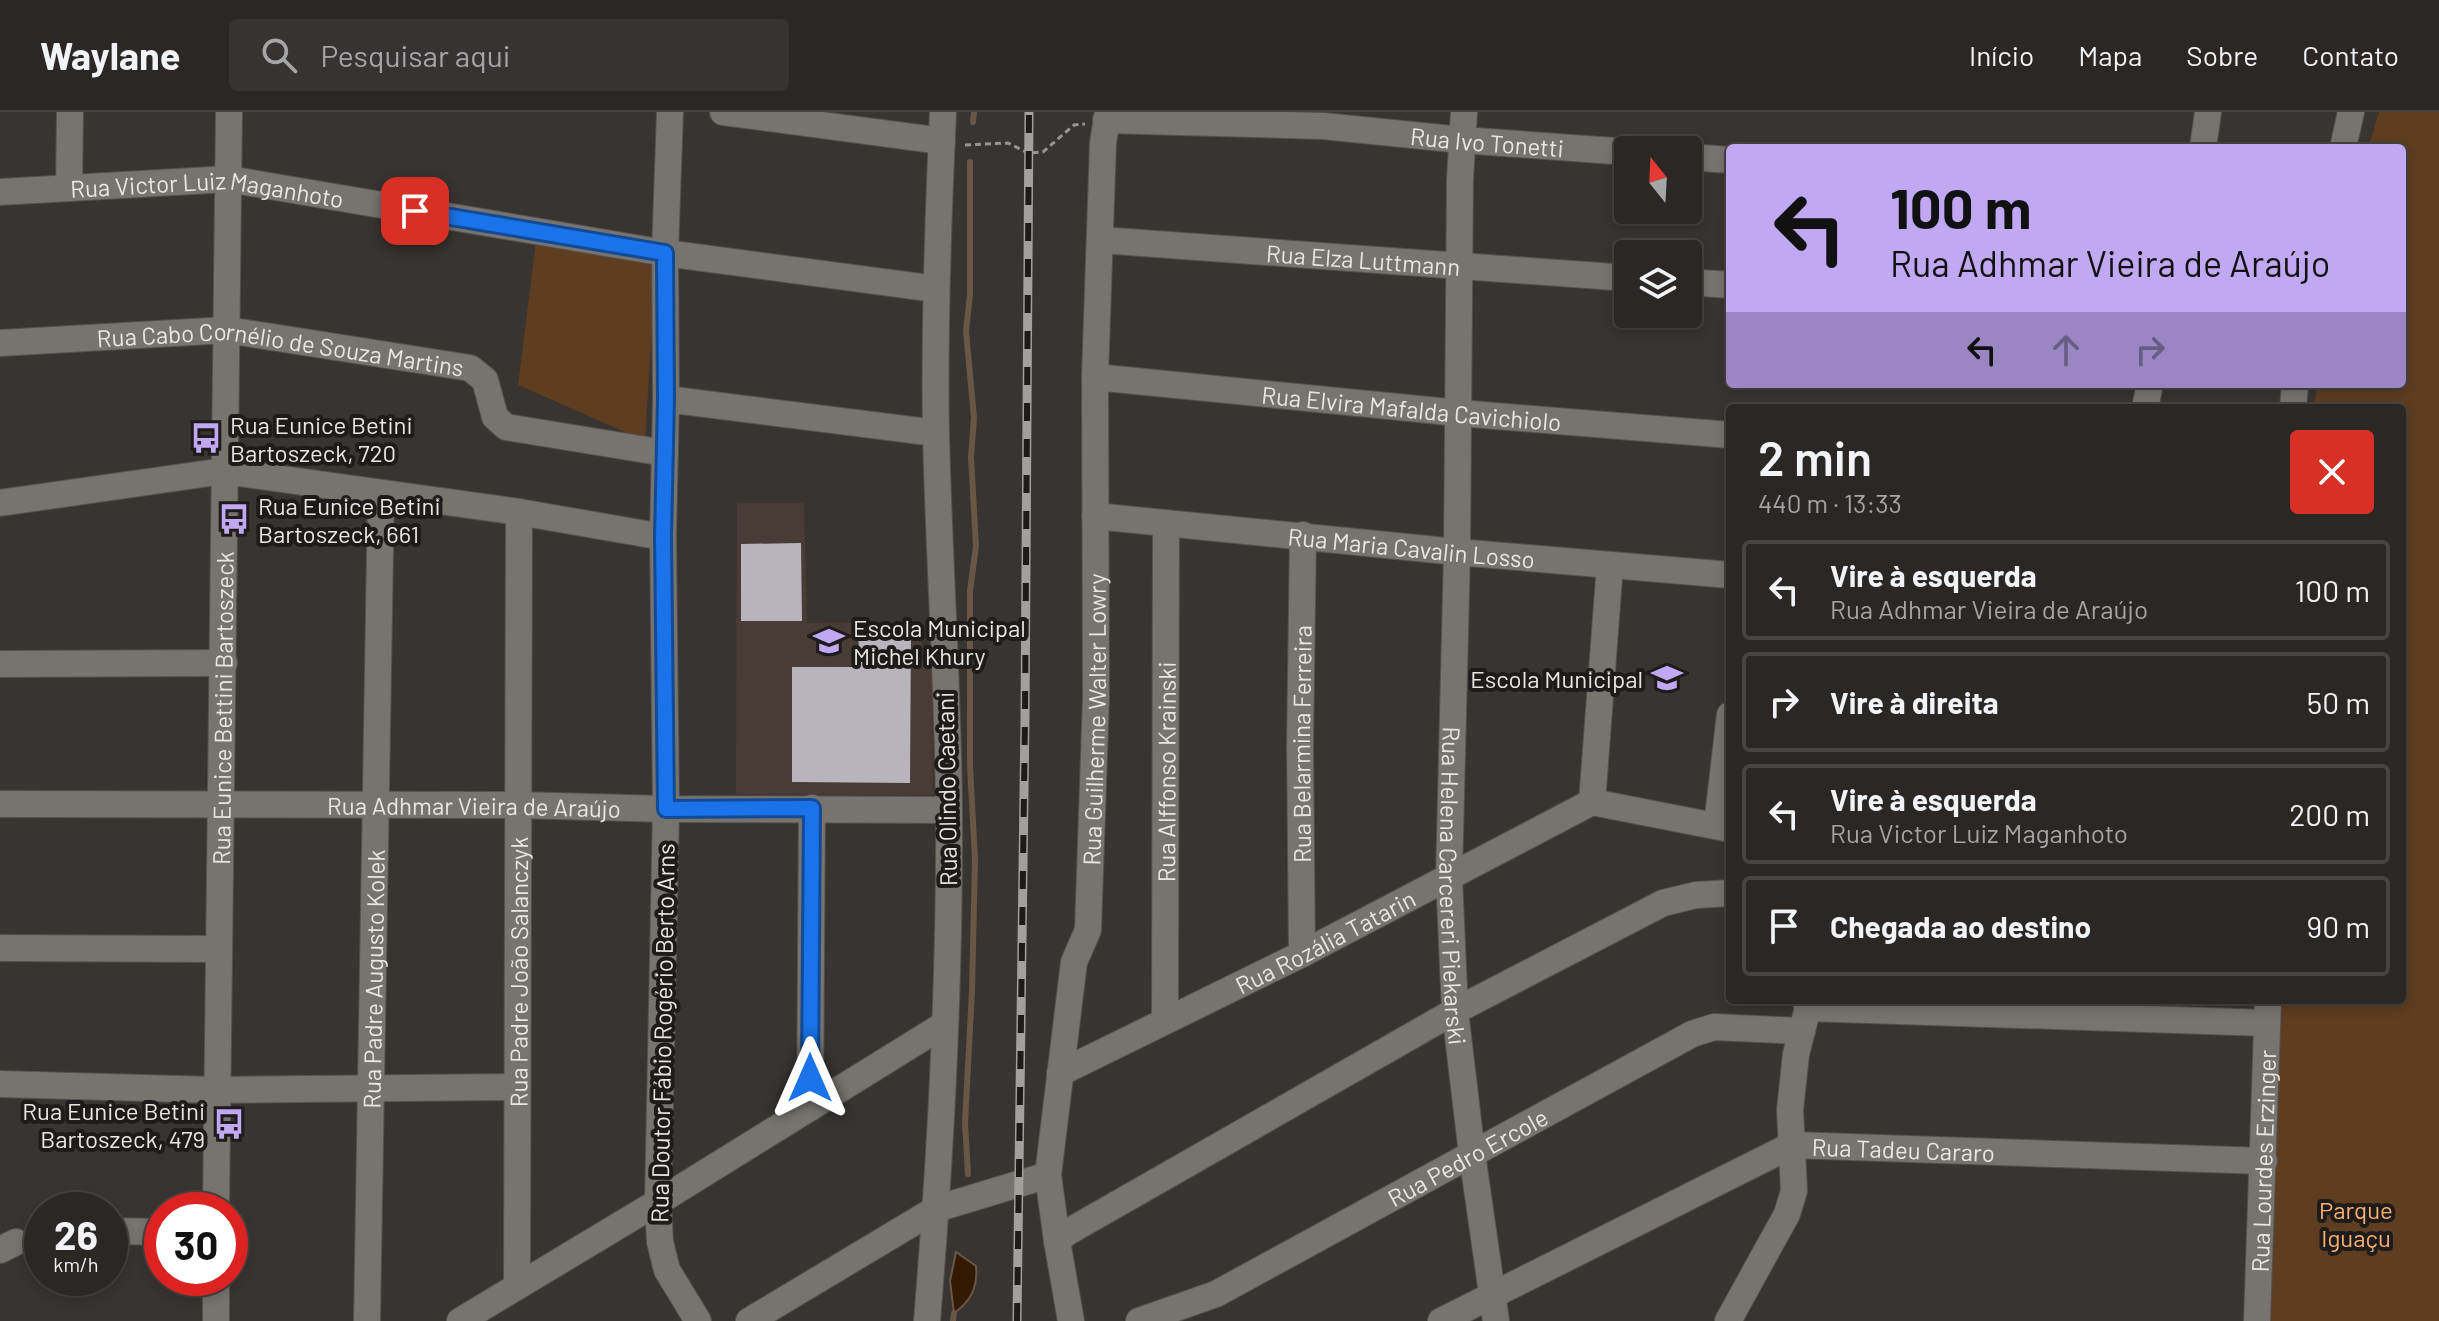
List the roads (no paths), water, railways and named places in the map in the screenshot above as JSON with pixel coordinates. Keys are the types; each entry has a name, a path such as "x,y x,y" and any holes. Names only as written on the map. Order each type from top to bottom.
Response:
{"street":[{"path":"69,188 70,112"},
{"name":"Rua Eunice Bettini Bartoszeck","path":"216,1192 229,112"},
{"name":"Rua Doutor Fábio Rogério Berto Arns","path":"670,112 665,253 663,537 666,809 658,1202 660,1242 667,1270 698,1321"},
{"path":"723,112 949,143"},
{"name":"Rua Olindo Caetani","path":"927,1321 945,1024 949,810 936,433 936,289 949,143 943,112"},
{"name":"Rua Helena Carcereri Piekarski","path":"1464,112 1449,877 1455,1011 1496,1321"},
{"path":"2204,144 2208,112"},
{"path":"2344,144 2351,112"},
{"name":"Rua Ivo Tonetti","path":"1107,116 1323,119 1462,140 1614,151"},
{"name":"Rua Guilherme Walter Lowry","path":"1071,1321 1048,1175 1074,962 1088,930 1096,697 1095,377 1103,143 1107,116"},
{"path":"1702,158 1726,160"},
{"name":"Rua Victor Luiz Maganhoto","path":"0,192 228,179 665,253 936,289"},
{"name":"Rua Elza Luttmann","path":"1100,240 1614,277"},
{"path":"1702,283 1726,285"},
{"name":"Rua Cabo Cornélio de Souza Martins","path":"0,343 227,330 470,368 485,380 495,417 506,427 665,453"},
{"name":"Rua Elvira Mafalda Cavichiolo","path":"1095,377 1459,413 1726,435"},
{"path":"666,399 936,433"},
{"path":"0,503 224,471 519,512 663,537"},
{"name":"Rua Padre Augusto Kolek","path":"367,1321 381,493"},
{"name":"Rua Padre João Salanczyk","path":"517,1286 519,512"},
{"name":"Rua Maria Cavalin Losso","path":"1095,516 1726,575"},
{"name":"Rua Alffonso Krainski","path":"1165,1020 1166,523"},
{"name":"Rua Belarmina Ferreira","path":"1302,954 1303,535"},
{"path":"1610,565 1592,802 1723,827 1726,779"},
{"path":"0,664 224,663"},
{"name":"Rua Rozália Tatarin","path":"1060,1073 1302,954 1592,802"},
{"name":"Rua Adhmar Vieira de Araújo","path":"0,804 949,810"},
{"path":"810,1108 812,808"},
{"path":"1057,1241 1455,1011 1663,903 1696,895 1726,893"},
{"path":"0,948 218,949"},
{"name":"Rua Pedro Ercole","path":"1139,1321 1164,1317 1216,1294 1692,1034 1714,1027 1807,1013 2268,1011"},
{"name":"Rua Lourdes Erzinger","path":"2257,1321 2268,1011"},
{"path":"1728,1321 1787,1214 1794,1191 1790,1110 1796,1054 1807,1013"},
{"path":"460,1321 945,1024"},
{"path":"0,1084 216,1090 517,1087"},
{"name":"Rua Tadeu Cararo","path":"1441,1321 1792,1145 2264,1161"},
{"path":"749,1321 936,1209 1048,1175"},
{"path":"216,1296 216,1321"}],"waterway":[{"path":"973,122 974,112"},
{"path":"968,1174 965,1123 975,860 970,765 970,591 976,546 971,457 974,418 966,331 970,295 970,162"},
{"path":"953,1321 954,1313"}],"railway":[{"path":"1017,1321 1029,112"}],"place":[{"name":"Rua Eunice Betini Bartoszeck, 720","path":"206,438"},
{"name":"Rua Eunice Betini Bartoszeck, 661","path":"234,519"},
{"name":"Escola Municipal Michel Khury","path":"829,641"},
{"name":"Escola Municipal","path":"1667,678"},
{"name":"Rua Eunice Betini Bartoszeck, 479","path":"229,1124"}],"park label":[{"name":"Parque Iguaçu","path":"2356,1223"}]}
